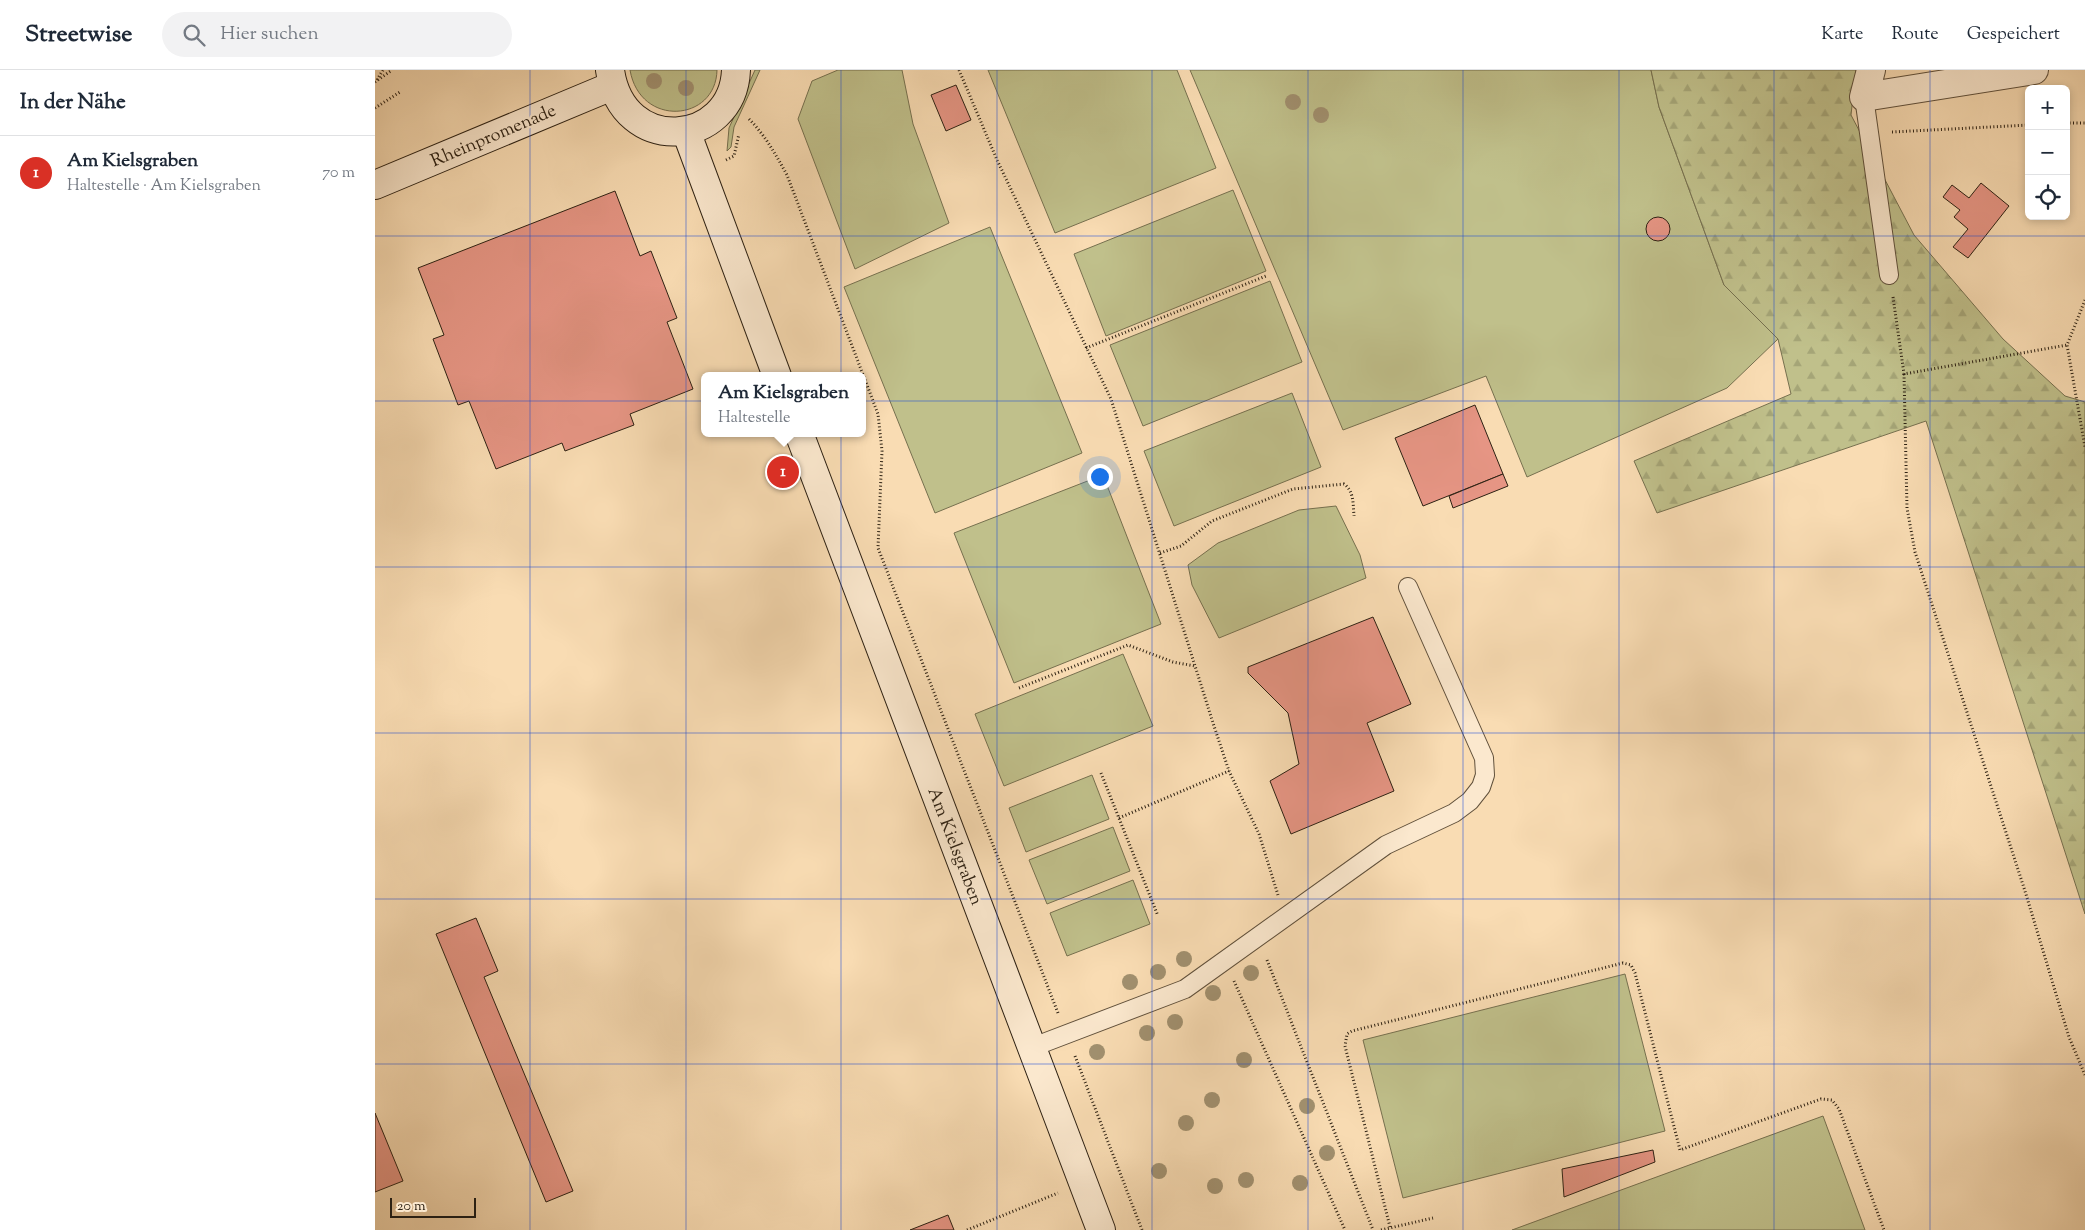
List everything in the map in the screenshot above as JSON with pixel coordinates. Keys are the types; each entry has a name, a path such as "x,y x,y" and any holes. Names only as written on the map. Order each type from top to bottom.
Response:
{"street":[{"path":"611,78 622,107 640,123 662,132 686,131 708,122 726,104 735,82 736,70"},
{"path":"1871,70 1864,97 2034,70"},
{"name":"Rheinpromenade","path":"375,185 611,78"},
{"path":"686,131 776,372"},
{"name":"Am Kielsgraben","path":"801,437 1101,1230"}],"lane":[{"path":"1864,97 1889,275"},
{"path":"1033,1047 1185,989 1386,845 1454,812 1470,801 1481,787 1485,775 1484,758 1408,587"}],"path":[{"path":"375,82 383,70"},
{"path":"375,82 392,70"},
{"path":"959,70 997,160 1111,399 1229,770 1259,834 1285,916"},
{"path":"375,108 400,92"},
{"path":"701,172 734,156 739,133 747,117 757,128 787,175 862,372"},
{"path":"2070,123 2085,123"},
{"path":"1869,133 2025,125"},
{"path":"1889,275 1904,374 1907,508 1915,552 2025,891 2069,1037 2085,1075"},
{"path":"1086,348 1267,276"},
{"path":"2085,300 2067,345 2085,447"},
{"path":"1904,374 2067,345"},
{"path":"866,382 878,414 882,451 879,548 1143,1230"},
{"path":"1160,553 1181,546 1212,521 1293,488 1344,484 1349,488 1352,495 1354,516"},
{"path":"1019,688 1128,645 1173,662 1195,666"},
{"path":"1119,818 1229,770"},
{"path":"1101,773 1157,916"},
{"path":"1258,936 1373,1230"},
{"path":"1225,960 1345,1230"},
{"path":"1390,1227 1345,1046 1347,1034 1623,963 1631,966 1635,973 1680,1150 1821,1099 1832,1100 1839,1109 1884,1230"},
{"path":"967,1230 1084,1182"},
{"path":"1381,1230 1433,1218"}],"green space":[{"path":"630,70 717,70 713,87 704,100 692,108 677,111 662,109 648,102 637,89"},
{"path":"755,70 760,70 734,127 731,147 727,151 729,128"},
{"path":"838,70 902,70 913,124 949,223 855,269 798,119 812,81"},
{"path":"988,70 1177,70 1216,168 1055,233"},
{"path":"1190,70 1651,70 1659,107 1724,285 1778,339 1727,388 1527,477 1486,376 1343,430"},
{"path":"1651,70 1856,70 1851,115 1914,235 2003,339 2065,396 2085,402 2085,914 1926,421 1657,513 1634,461 1791,394 1778,339 1724,285 1659,107"},
{"path":"1233,190 1266,271 1106,336 1074,254"},
{"path":"990,227 1082,453 935,513 844,287"},
{"path":"1270,281 1302,362 1143,426 1110,345"},
{"path":"1292,393 1321,467 1174,526 1144,451"},
{"path":"1103,475 1161,624 1014,683 954,533"},
{"path":"1336,506 1360,555 1366,578 1219,638 1192,585 1188,565 1218,543 1299,510"},
{"path":"1123,654 1153,726 1004,786 975,714"},
{"path":"1092,775 1109,819 1026,852 1009,808"},
{"path":"1113,827 1130,871 1047,904 1029,860"},
{"path":"1133,880 1150,924 1067,956 1050,913"},
{"path":"1625,974 1665,1131 1403,1198 1363,1040"},
{"path":"1823,1116 1865,1230 1512,1230"}],"building":[{"path":"956,85 971,120 946,131 931,95"},
{"path":"1981,183 2009,206 1968,258 1953,247 1968,229 1954,217 1960,210 1943,197 1952,185 1969,198"},
{"path":"615,191 640,256 651,251 677,318 667,322 693,389 630,414 634,425 565,451 562,443 496,469 469,401 458,405 433,339 444,335 418,268"},
{"path":"1658,217 1667,220 1670,229 1667,238 1658,241 1649,238 1646,229 1649,220"},
{"path":"1475,405 1503,474 1423,506 1395,438"},
{"path":"1503,474 1508,486 1453,508 1449,496"},
{"path":"1373,617 1411,704 1367,723 1394,791 1291,834 1270,781 1299,764 1288,713 1248,673 1248,667"},
{"path":"476,918 498,971 484,977 573,1191 546,1202 436,934"},
{"path":"375,1113 403,1181 375,1192"},
{"path":"1653,1150 1655,1162 1564,1197 1562,1169"},
{"path":"948,1215 954,1230 910,1230"}],"place":[{"name":"Am Kielsgraben","path":"783,472"}]}
